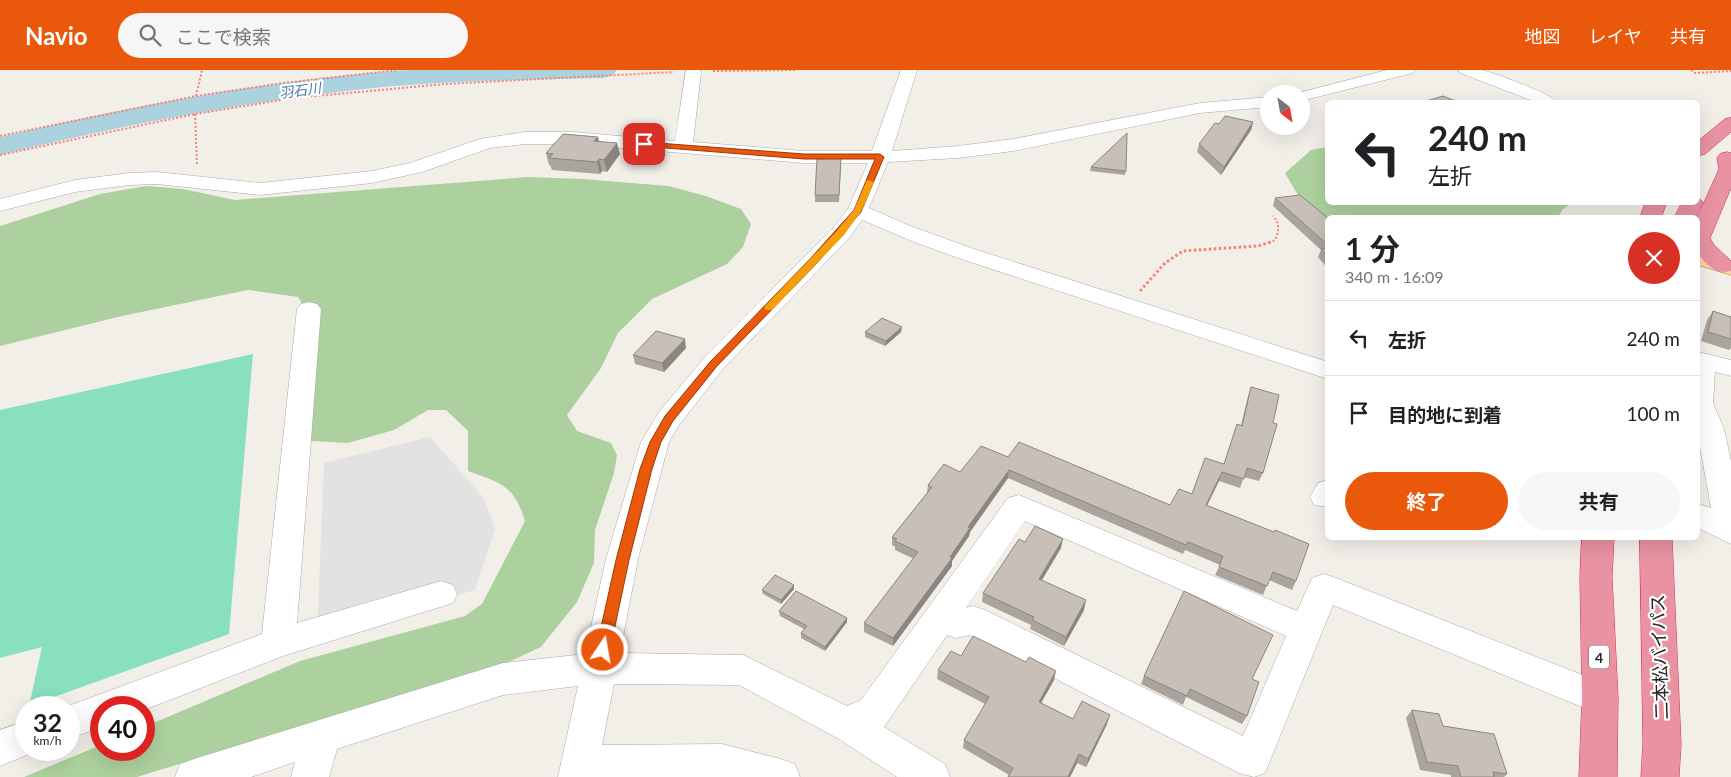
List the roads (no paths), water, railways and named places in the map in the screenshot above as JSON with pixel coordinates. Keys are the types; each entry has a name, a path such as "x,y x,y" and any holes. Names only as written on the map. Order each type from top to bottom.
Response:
{"highway":[{"path":"1700,148 1731,123"},
{"path":"1700,192 1710,174 1729,156"},
{"path":"1700,234 1729,169 1729,156"},
{"path":"1700,241 1709,254 1727,267"},
{"name":"4","path":"1598,540 1596,577 1600,698 1598,777"},
{"name":"二本松バイパス","path":"1656,540 1662,744 1660,777"}],"main road":[{"path":"1700,259 1727,267"}],"street":[{"path":"781,777 722,762 579,770 622,560 655,442 669,419 713,364 814,261 858,210 880,157 909,70"},
{"path":"1310,94 1407,70"},
{"path":"1466,70 1544,100"},
{"path":"683,148 693,72"},
{"path":"0,205 100,182 157,178 260,189 372,177 415,168 486,143 524,138 574,138 804,156 880,157 1013,145 1200,108 1260,103"},
{"path":"858,210 909,234 1123,306 1325,370"},
{"path":"278,643 309,310"},
{"path":"1731,368 1703,361 1700,403 1710,429 1731,531"},
{"path":"852,727 858,718 873,714 1019,506 1305,629"},
{"path":"1700,516 1731,531"},
{"path":"940,617 956,624 973,620 1252,760 1324,587 1600,698"},
{"path":"139,696 278,643 441,594"},
{"path":"194,777 503,679 599,668 743,670 852,727 931,777"},
{"path":"310,777 322,736"},
{"path":"0,748 15,742"}],"waterway":[{"name":"羽石川","path":"0,146 109,121 219,101 330,85 441,75 604,70"}]}
